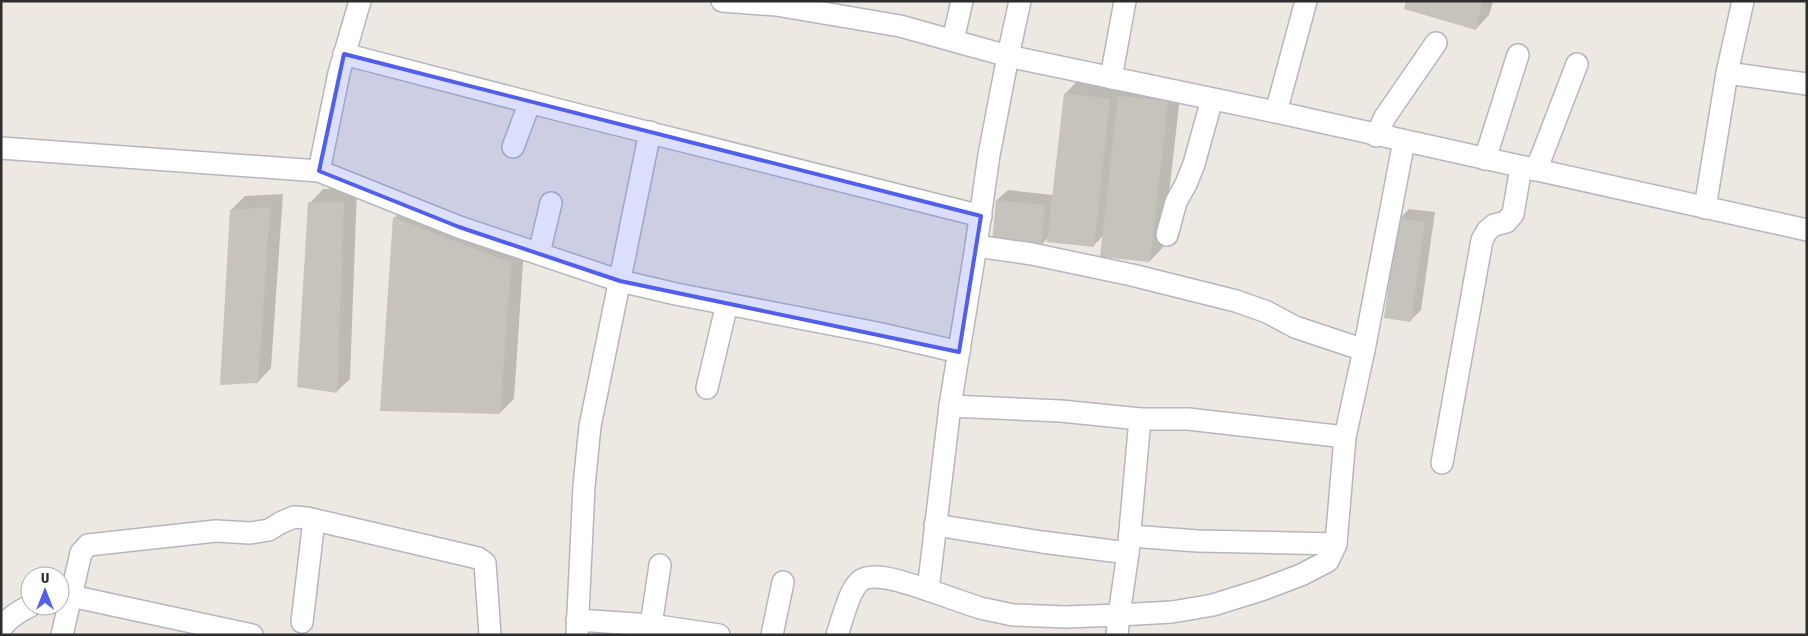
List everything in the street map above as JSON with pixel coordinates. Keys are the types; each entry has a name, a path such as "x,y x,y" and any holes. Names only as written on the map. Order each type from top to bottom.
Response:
{"street":[{"path":"319,171 344,54 360,1"},
{"path":"722,1 814,10 900,26 1008,56 1276,112 1376,136 1807,230"},
{"path":"954,40 962,1"},
{"path":"928,590 934,526 950,406 989,155 1020,1"},
{"path":"1111,78 1125,1"},
{"path":"1276,112 1306,1"},
{"path":"1705,208 1727,73 1742,1"},
{"path":"1376,136 1385,117 1436,43"},
{"path":"344,54 981,216"},
{"path":"1485,159 1518,55"},
{"path":"1442,463 1482,240 1487,231 1494,226 1506,222 1513,214 1528,168 1542,155 1577,64"},
{"path":"1727,73 1807,84"},
{"path":"1167,235 1176,202 1194,164 1212,99"},
{"path":"513,147 530,102"},
{"path":"650,132 590,426 584,486 577,627 651,625 709,634"},
{"path":"837,635 853,592 859,582 870,577 885,578 928,590 980,608 1013,615 1065,617 1118,626 1172,612 1213,605 1301,575 1328,561 1336,544 1346,437 1404,141"},
{"path":"1,148 319,171 459,227 620,281 877,333 959,352"},
{"path":"539,253 551,203"},
{"path":"976,246 1032,254 1132,275 1236,301 1267,312 1295,328 1364,350"},
{"path":"707,388 727,304"},
{"path":"950,406 1061,411 1140,419 1188,419 1346,437"},
{"path":"1118,626 1129,544 1140,419"},
{"path":"70,585 81,553 88,545 209,532 250,533 269,530 294,517 307,518 478,558 485,563 490,635"},
{"path":"302,622 314,520"},
{"path":"934,526 1042,542 1129,544 1198,541 1336,544"},
{"path":"651,625 660,565"},
{"path":"772,635 783,582"},
{"path":"70,598 252,635"},
{"path":"1,629 4,623 20,612"},
{"path":"62,635 64,616"}],"highlighted area":[{"path":"344,54 981,216 959,352 620,281 459,227 319,171"}],"building":[{"path":"1406,1 1483,1 1476,30 1404,9"},
{"path":"1064,93 1110,99 1094,247 1047,242"},
{"path":"1118,96 1168,101 1150,262 1100,257"},
{"path":"996,200 1045,205 1041,247 992,242"},
{"path":"308,202 344,202 337,393 297,387"},
{"path":"270,207 258,383 220,385 230,210"},
{"path":"393,217 511,263 500,414 380,411"},
{"path":"1398,218 1425,222 1411,322 1384,318"}]}
